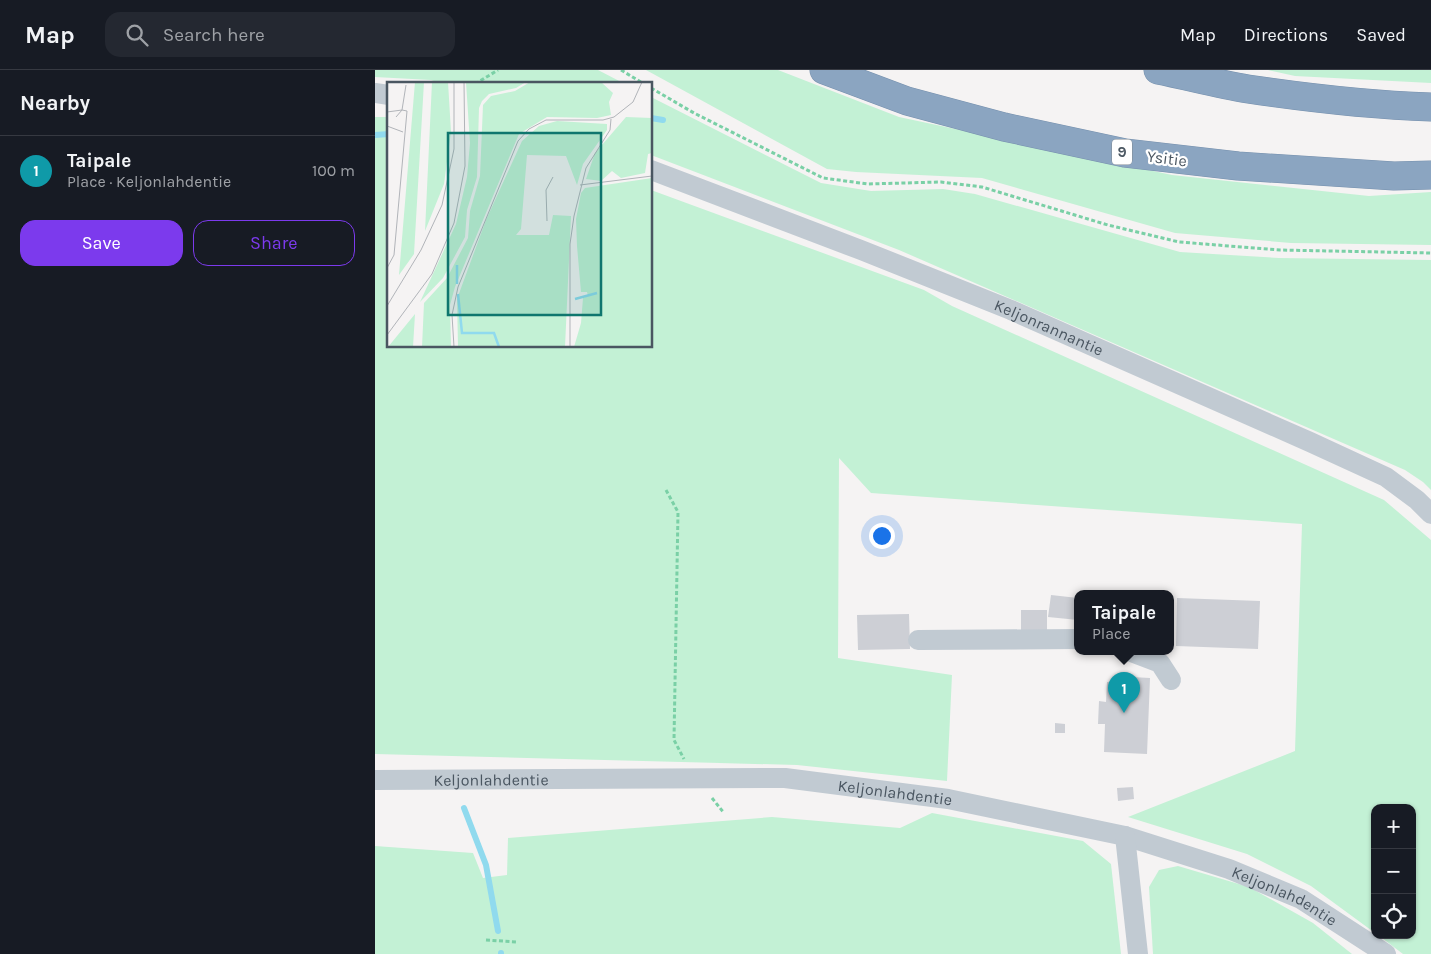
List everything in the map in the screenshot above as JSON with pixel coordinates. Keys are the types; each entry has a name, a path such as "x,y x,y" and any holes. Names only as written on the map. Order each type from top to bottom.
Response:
{"highway":[{"name":"Ysitie","path":"824,70 916,103 1004,127 1125,153 1238,166 1394,176 1431,175"},
{"path":"1158,70 1246,89 1335,101 1431,107"}],"street":[{"name":"Keljonrannantie","path":"653,171 869,253 1011,310 1385,477 1417,500 1431,514"},
{"path":"918,640 1074,639"},
{"path":"1139,655 1161,663 1171,680"},
{"name":"Keljonlahdentie","path":"375,780 785,778 949,799 1125,836 1229,869 1301,900 1386,954"},
{"path":"1125,836 1138,954"}],"path":[{"path":"478,82 498,70"},
{"path":"621,70 641,82"},
{"path":"653,89 694,113 823,178 868,184 941,182 982,187 1108,225 1179,242 1280,250 1431,253"},
{"path":"666,490 678,512 674,740 695,779 724,813"},
{"path":"486,940 517,942"}],"green space":[{"path":"375,70 598,70 621,82 436,82 431,80 375,77"},
{"path":"646,70 778,70 899,117 1172,175 1369,196 1431,192 1431,245 1291,243 1175,233 982,178 827,169"},
{"path":"1268,70 1431,70 1431,83 1295,76"},
{"path":"653,98 821,183 871,191 943,189 975,194 1180,252 1279,258 1431,260 1431,490 1405,470 899,250 653,156"},
{"path":"375,117 387,117 387,348 653,348 653,191 924,290 952,306 1384,500 1431,540 1431,954 1403,954 1383,939 1416,939 1416,804 1371,804 1371,930 1311,886 1247,854 1128,817 1295,751 1302,524 871,493 839,458 838,658 952,675 947,781 797,765 375,754"},
{"path":"932,813 1083,841 1111,864 1121,954 375,954 375,846 473,853 483,878 507,875 508,838 772,817 900,828"},
{"path":"1178,866 1249,887 1313,923 1352,954 1153,954 1149,887 1159,870"}],"building":[{"path":"1051,595 1074,598 1074,620 1048,617"},
{"path":"1177,598 1260,601 1258,649 1176,646"},
{"path":"1021,610 1047,610 1047,633 1021,633"},
{"path":"909,614 910,649 858,650 857,615"},
{"path":"1132,677 1150,678 1147,754 1104,752 1105,724 1098,724 1099,701 1106,702 1107,682 1132,683"},
{"path":"1055,723 1065,724 1065,733 1055,733"},
{"path":"1133,787 1134,799 1118,801 1117,788"}],"waterway":[{"path":"653,118 663,120"},
{"path":"375,135 387,134"},
{"path":"464,808 486,865 498,931"}],"place":[{"name":"Taipale","path":"1124,713"}]}
